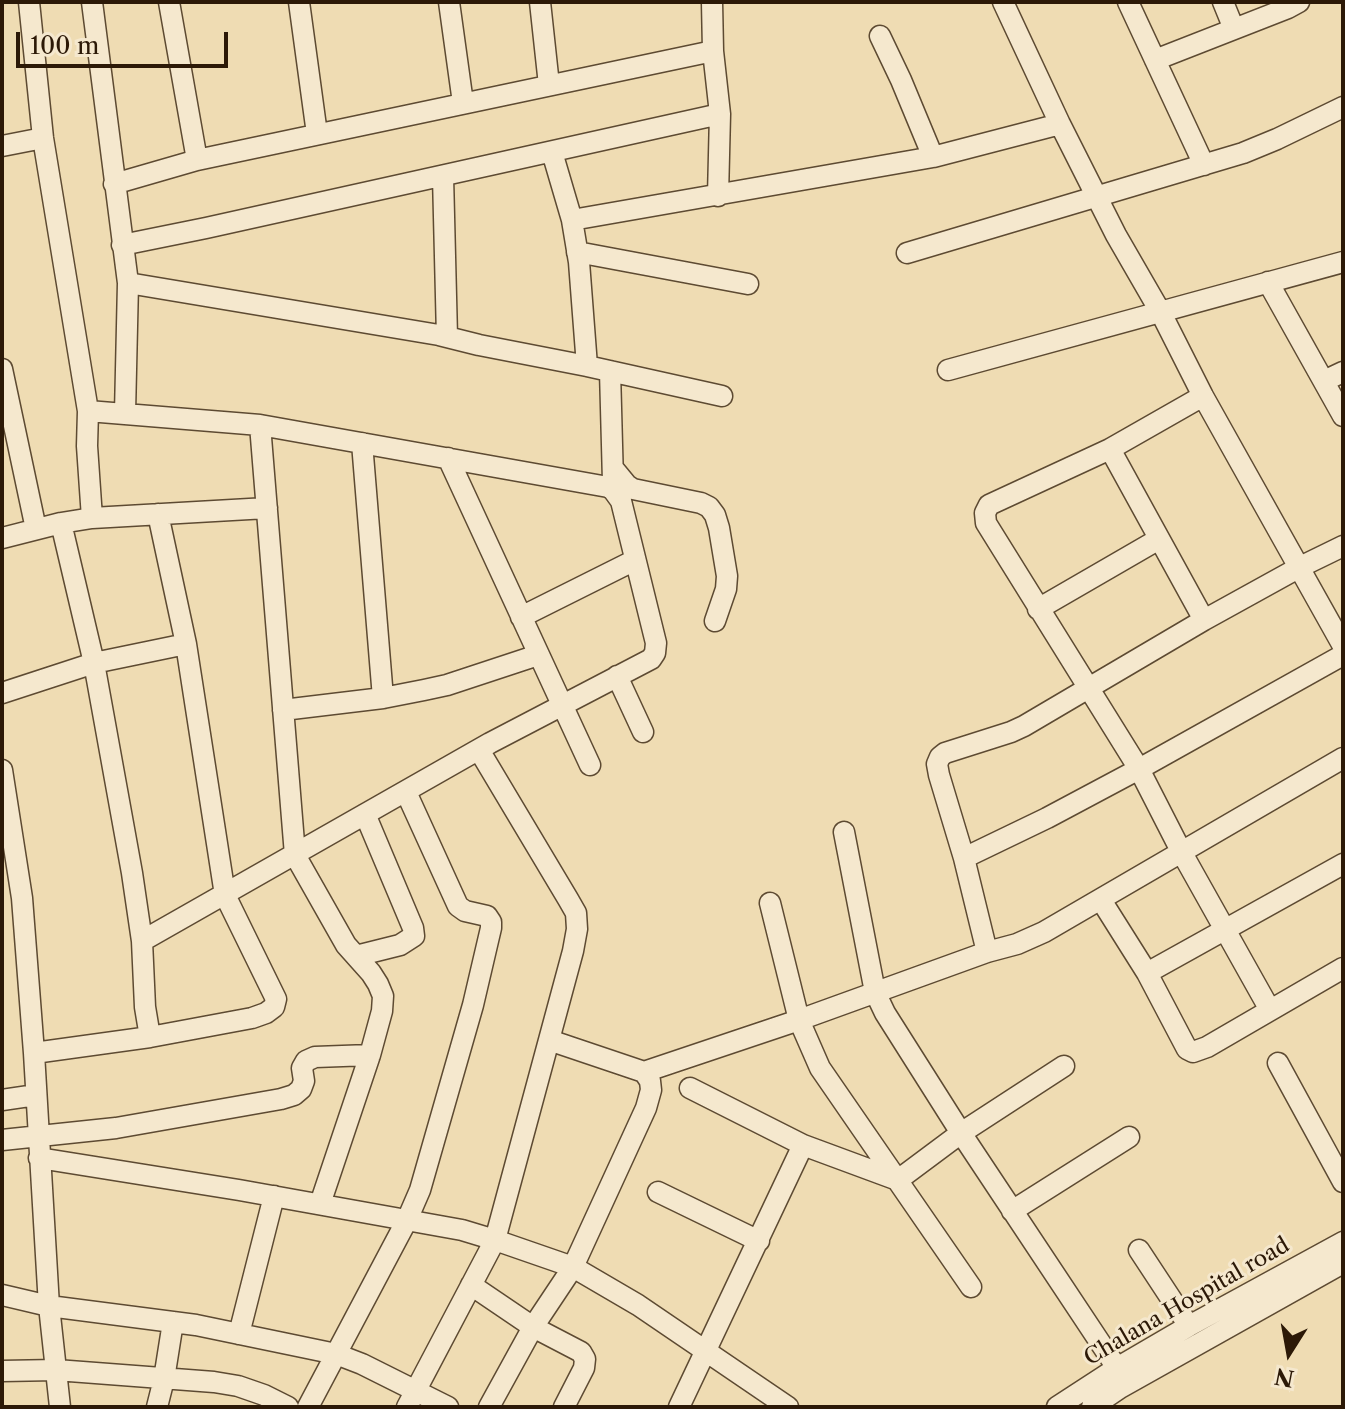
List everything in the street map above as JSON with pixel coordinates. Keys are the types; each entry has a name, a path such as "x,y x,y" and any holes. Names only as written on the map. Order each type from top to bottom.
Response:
{"street":[{"path":"29,2 43,138 88,411 92,518"},
{"path":"92,2 128,283 125,413"},
{"path":"169,2 197,160"},
{"path":"299,2 317,134"},
{"path":"449,2 463,103"},
{"path":"540,2 549,85"},
{"path":"712,2 713,51 720,114 718,196"},
{"path":"1003,2 1116,235 1343,646"},
{"path":"1128,2 1204,165"},
{"path":"1223,2 1234,29"},
{"path":"1155,60 1291,4"},
{"path":"880,36 933,157"},
{"path":"114,184 197,160 713,51"},
{"path":"907,253 1243,153 1343,107"},
{"path":"122,245 720,114"},
{"path":"572,220 933,157 1060,124"},
{"path":"2,146 43,138"},
{"path":"552,152 572,220 587,366"},
{"path":"443,176 447,337"},
{"path":"577,252 748,284"},
{"path":"948,370 1343,262"},
{"path":"1268,282 1343,416"},
{"path":"128,283 447,337 722,396"},
{"path":"2,369 36,529"},
{"path":"610,371 613,490"},
{"path":"1324,381 1343,372"},
{"path":"1203,396 1110,449 989,505 985,513 986,523 1139,769 1270,1010"},
{"path":"88,411 260,425 608,487 621,501 656,643 651,659 560,705 142,941"},
{"path":"260,425 295,855 346,945 371,973 383,996 370,1055 320,1204"},
{"path":"362,443 383,698"},
{"path":"1110,449 1204,620"},
{"path":"448,458 590,765"},
{"path":"613,468 633,489 701,503 715,515 727,576 715,621"},
{"path":"2,538 92,518 267,508"},
{"path":"34,1053 150,1037 252,1018 274,1007 276,999 225,895 186,644 158,514"},
{"path":"61,523 94,663 132,873 142,941 145,1007 150,1037"},
{"path":"1038,609 1159,539"},
{"path":"987,952 964,858 939,775 937,764 940,757 1011,732 1204,620 1343,546"},
{"path":"521,617 635,560"},
{"path":"2,693 94,663 186,644"},
{"path":"283,710 383,698 447,685 538,655"},
{"path":"964,858 1139,769 1343,655"},
{"path":"617,676 643,732"},
{"path":"411,1399 495,1240 577,929 576,913 479,750"},
{"path":"549,1040 644,1072 1017,944 1101,900 1343,758"},
{"path":"2,770 22,898 49,1306 60,1407"},
{"path":"308,1407 420,1190 461,1048 491,928 487,916 465,911 458,906 406,792"},
{"path":"356,956 400,945 414,936 365,814"},
{"path":"844,832 875,992 885,1013 1117,1368"},
{"path":"1147,973 1343,864"},
{"path":"1101,900 1147,973 1187,1049 1193,1052 1207,1047 1343,968"},
{"path":"770,903 799,1020 820,1068 971,1287"},
{"path":"2,1140 116,1128 281,1099 301,1089 304,1081 302,1068 306,1061 315,1057 370,1055"},
{"path":"1278,1063 1343,1182"},
{"path":"690,1088 803,1145 895,1179 1064,1066"},
{"path":"489,1407 533,1327 573,1267 646,1108 651,1090 644,1072"},
{"path":"2,1100 36,1095"},
{"path":"1012,1211 1129,1137"},
{"path":"679,1407 803,1145"},
{"path":"39,1158 320,1204 462,1230 495,1240 573,1267 638,1305 788,1407"},
{"path":"658,1192 759,1241"},
{"path":"239,1334 274,1196"},
{"name":"Chalana Hospital road","path":"1057,1407 1189,1326 1343,1242"},
{"path":"1139,1250 1189,1326"},
{"name":"Chalana Hospital road","path":"1092,1407 1120,1388 1343,1263"},
{"path":"471,1285 533,1327 581,1352 585,1359 584,1368 564,1407"},
{"path":"2,1295 49,1306 196,1325 336,1354 362,1364 411,1399 448,1407"},
{"path":"157,1407 173,1322"},
{"path":"2,1371 56,1370 238,1386 288,1407"}]}
